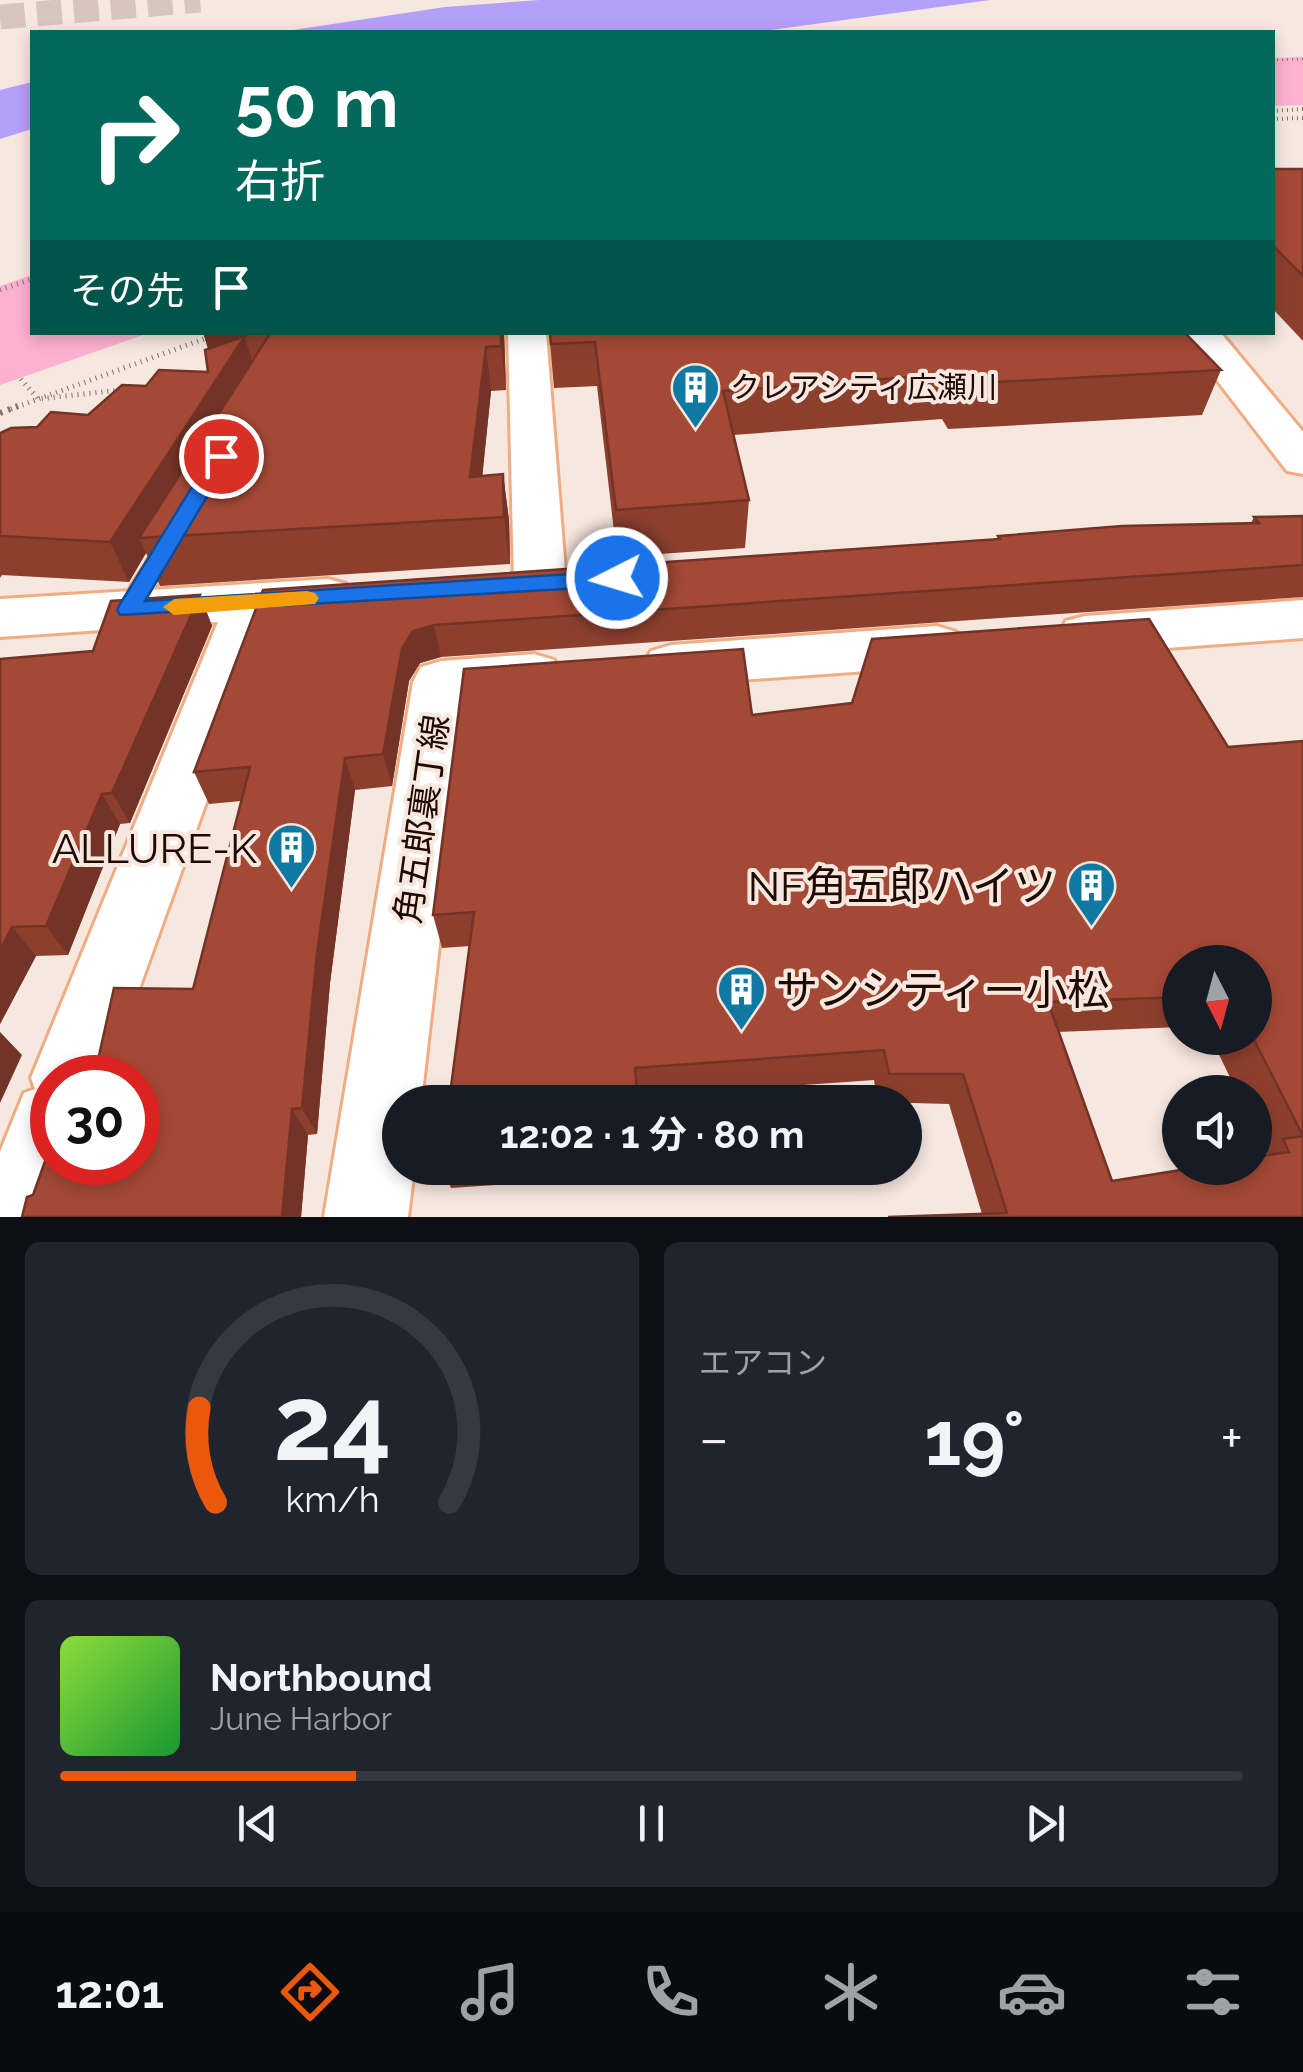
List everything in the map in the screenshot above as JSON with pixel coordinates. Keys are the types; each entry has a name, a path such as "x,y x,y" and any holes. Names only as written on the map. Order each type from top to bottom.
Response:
{"street":[{"path":"527,335 540,584"},
{"path":"1200,335 1303,462"},
{"path":"0,618 367,595"},
{"path":"78,1055 252,602"},
{"name":"角五郎裏丁線","path":"366,1217 441,682 1303,619"},
{"path":"16,1217 30,1180"}],"lane":[{"path":"128,610 178,528"}],"path":[{"path":"1275,60 1303,59"},
{"path":"1275,111 1303,109"},
{"path":"1275,119 1303,118"},
{"path":"0,290 30,281"},
{"path":"0,413 216,335"},
{"path":"22,380 38,399"},
{"path":"38,399 120,390"}],"shaded area":[{"path":"540,0 990,0 771,30 293,30 445,7"},
{"path":"1303,57 1303,105 1275,106 1275,58"},
{"path":"30,82 30,130 0,139 0,90"},
{"path":"30,276 30,335 143,335 0,385 0,286"}],"building":[{"path":"1275,169 1303,169 1303,276 1275,248"},
{"path":"269,335 501,335 501,346 486,347 470,477 503,474 504,517 139,538"},
{"name":"クレアシティ広瀬川","path":"550,335 1187,335 1221,370 958,384 952,374 723,391 749,500 616,510 595,342 551,344"},
{"path":"245,336 110,542 0,536 0,433 11,428 37,427 51,412 88,415 122,385 146,386 159,370 208,372 205,350"},
{"path":"1303,516 1303,565 434,625 413,631 402,649 383,754 345,758 317,953 302,1108 292,1109 282,1217 22,1217 27,1197 33,1195 37,1185 160,1185 160,1055 99,1055 114,988 193,989 250,767 194,772 263,590 1000,539 998,536 1122,526 1259,523 1254,517"},
{"path":"200,595 112,793 102,794 46,926 12,927 0,950 0,659 93,651 111,601"},
{"path":"1149,619 1228,747 1303,741 1303,1136 1303,1217 888,1217 1007,1213 963,1074 889,1074 884,1050 635,1068 636,1085 451,1085 474,912 433,915 464,669 743,649 752,715 852,703 872,639","holes":["1162,945 1272,945 1272,1055 1262,1055 1303,1136 1283,1139 1289,1152 1272,1154 1272,1185 1162,1185 1162,1173 1112,1181 1048,1002 1162,998"]}],"tunnel":[{"path":"0,17 200,0"}],"slow traffic":[{"path":"174,607 307,598"}],"place":[{"name":"クレアシティ広瀬川","path":"695,430"},
{"name":"ALLURE-K","path":"292,890"},
{"name":"NF角五郎ハイツ","path":"1091,928"},
{"name":"サンシティー小松","path":"741,1032"}],"route":[{"path":"221,456 128,610 617,578"}]}
